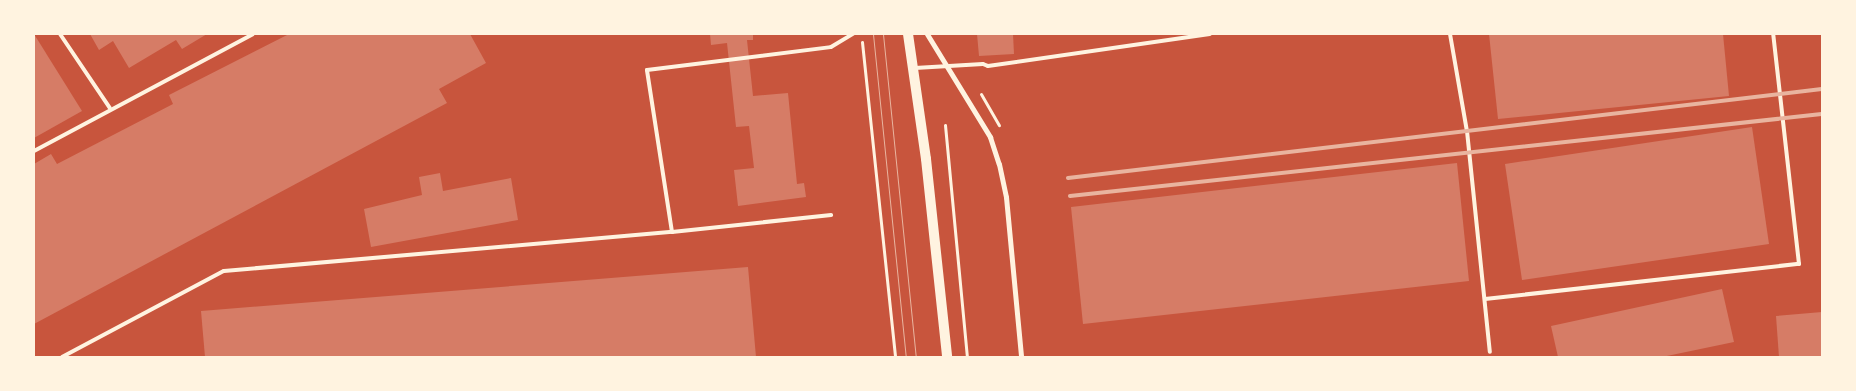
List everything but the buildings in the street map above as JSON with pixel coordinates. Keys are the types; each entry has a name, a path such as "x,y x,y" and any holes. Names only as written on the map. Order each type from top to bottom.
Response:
{"main road":[{"path":"908,34 926,159 947,357"}],"street":[{"path":"927,34 948,65 990,137 999,164 1006,196 1021,357"}],"lane":[{"path":"60,34 110,108"},
{"path":"34,151 110,108 253,34"},
{"path":"672,232 648,70 831,47 853,34"},
{"path":"912,68 948,65 988,66 1210,34"},
{"path":"1450,34 1467,131 1490,352"},
{"path":"1485,299 1799,264 1773,34"},
{"path":"62,357 224,271 672,232 831,214"}],"path":[{"path":"861,34 896,357"},
{"path":"945,125 967,357"}],"tram line":[{"path":"873,34 906,357"},
{"path":"883,34 916,357"}],"railway":[{"path":"1068,178 1822,89"},
{"path":"1070,196 1822,114"}]}
